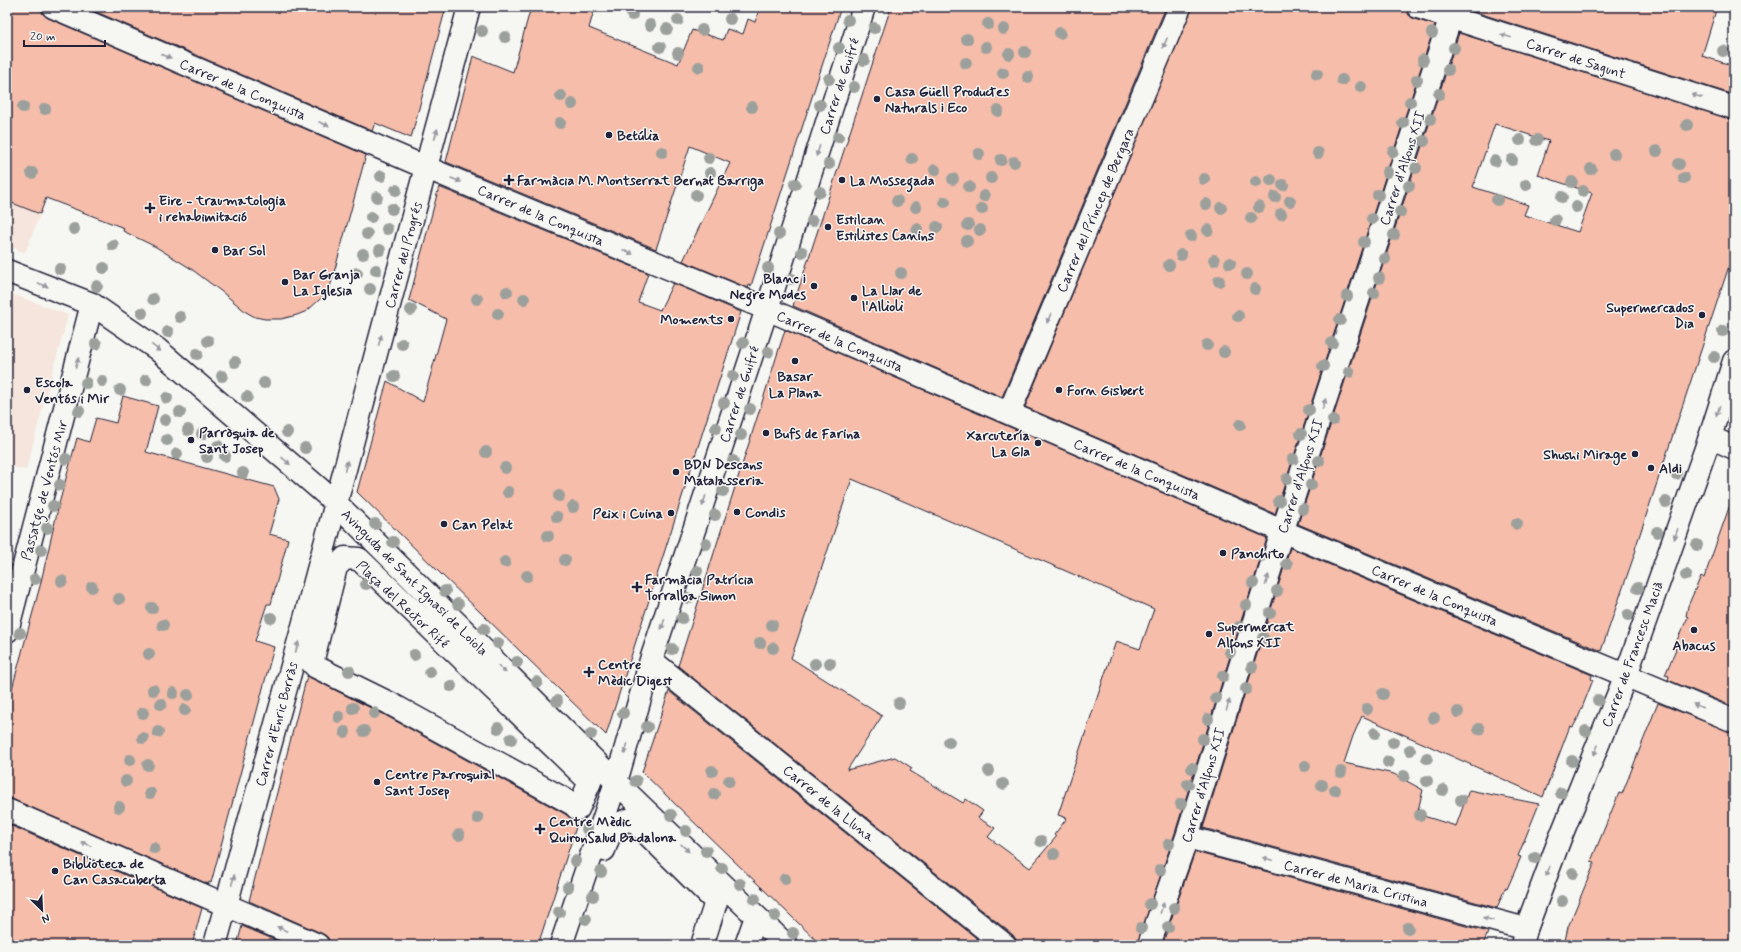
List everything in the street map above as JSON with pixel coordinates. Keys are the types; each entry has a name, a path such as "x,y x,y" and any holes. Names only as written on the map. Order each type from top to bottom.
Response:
{"street":[{"name":"Carrer de la Conquista","path":"53,7 427,168 767,309 1282,531 1734,721"},
{"name":"Carrer del Progrés","path":"336,504 469,7"},
{"name":"Carrer de Guifré","path":"561,945 616,782 652,660 864,7"},
{"name":"Carrer del Príncep de Bergara","path":"1009,413 1180,7"},
{"name":"Carrer de Sagunt","path":"1418,7 1453,13 1734,108"},
{"name":"Carrer d'Alfons XII","path":"1149,945 1187,837 1282,531 1453,13"},
{"name":"Avinguda de Sant Ignasi de Loiola","path":"7,271 92,304 157,349 336,504 616,782 786,945"},
{"name":"Passatge de Ventós Mir","path":"7,631 92,304"},
{"name":"Carrer de Francesc Macià","path":"1524,937 1558,841 1626,675 1710,437 1734,361"},
{"path":"1710,437 1734,448"},
{"name":"Carrer d'Enric Borràs","path":"215,945 336,504"},
{"name":"Plaça del Rector Rifé","path":"345,558 359,560 590,782 578,809 573,804 389,703 316,667 312,663 336,567 345,558"},
{"name":"Carrer de la Lluna","path":"652,660 1005,945"},
{"path":"7,810 318,945"},
{"path":"574,945 609,834 620,822 632,819 716,902 702,945"},
{"name":"Carrer de Maria Cristina","path":"1187,837 1524,937"},
{"path":"716,945 734,894"},
{"path":"746,945 756,917"}],"path":[{"path":"7,943 14,945"}],"shaded area":[{"path":"7,201 40,214 25,253 7,245"},
{"name":"Escola Ventós i Mir","path":"7,292 68,315 26,470 7,465"}],"building":[{"path":"7,7 41,7 43,14 48,18 366,155 329,291 307,311 297,315 281,319 265,319 255,317 246,312 190,268 156,247 123,231 124,228 46,198 40,214 7,201"},
{"path":"85,7 446,7 411,138 375,123 372,131"},
{"path":"531,7 595,7 589,28 678,64 692,30 723,40 727,29 743,34 748,19 755,22 760,7 841,7 751,286 749,285 748,288 683,261 730,163 690,146 656,249 446,162 473,56 513,72"},
{"path":"891,7 1166,7 1002,397 793,306"},
{"path":"1192,7 1406,7 1409,15 1414,19 1435,25 1275,514 1025,407"},
{"path":"1466,7 1717,7 1702,56 1734,66 1734,95 1466,9"},
{"path":"1459,33 1734,120 1734,251 1635,549 1636,550 1601,651 1298,524","holes":["1495,124 1549,141 1538,175 1592,193 1578,232 1524,215 1528,205 1473,187"]},
{"path":"439,187 648,273 638,302 660,310 673,283 741,312 606,735 357,492 387,381 423,402 446,319 409,300"},
{"path":"785,330 1267,538 1175,833 1137,945 1017,945 1013,935 678,666","holes":["852,479 1154,609 1140,649 1116,641 1058,815 1067,818 1054,835 1056,837 1030,868 988,837 995,828 978,818 983,811 966,799 963,803 910,771 912,768 895,757 847,770 882,716 791,658"]},
{"path":"123,396 158,406 146,452 274,487 279,499 269,534 288,539 271,604 267,604 255,641 274,647 211,883 209,882 208,884 7,798 7,707 40,586 59,504 77,438 89,442 96,418 116,423"},
{"path":"1731,502 1734,503 1734,707 1668,680 1669,676 1665,675 1676,649 1677,640 1688,617 1686,616 1688,606 1701,576 1704,578"},
{"path":"1290,548 1592,675 1591,679 1593,680 1578,718 1573,727 1570,726 1543,797 1362,716 1353,736 1344,763 1394,774 1423,790 1417,814 1456,826 1469,790 1539,804 1518,856 1521,857 1507,889 1505,888 1497,908 1203,828"},
{"path":"307,676 383,714 565,814 574,821 578,821 538,945 330,945 328,938 323,934 249,901"},
{"path":"669,691 985,945 821,945 642,772"},
{"path":"1658,703 1734,733 1734,945 1564,945 1568,927 1595,862 1591,861 1619,793 1622,794"},
{"name":"Biblioteca de Can Casacuberta","path":"7,824 202,908 192,945 7,945"},
{"path":"1195,852 1488,932 1483,945 1162,945"},
{"path":"242,926 287,945 237,945"}],"place":[{"name":"Casa Güell Productes Naturals i Eco","path":"877,99"},
{"name":"Betúlia","path":"609,135"},
{"name":"Farmàcia M. Montserrat Bernat Barriga","path":"509,180"},
{"name":"La Mossegada","path":"842,180"},
{"name":"Eire - traumatologia i rehabimitació","path":"150,208"},
{"name":"Estilcan Estilistes Canins","path":"828,227"},
{"name":"Bar Sol","path":"215,250"},
{"name":"Bar Granja La Iglesia","path":"285,282"},
{"name":"Blanc i Negre Modes","path":"814,286"},
{"name":"La Llar de l'Allioli","path":"854,298"},
{"name":"Supermercados Dia","path":"1702,315"},
{"name":"Moments","path":"731,319"},
{"name":"Basar La Plana","path":"795,361"},
{"name":"Escola Ventós i Mir","path":"27,390"},
{"name":"Forn Gisbert","path":"1059,390"},
{"name":"Bufs de Farina","path":"766,433"},
{"name":"Parròquia de Sant Josep","path":"191,440"},
{"name":"Xarcutería La Gla","path":"1038,443"},
{"name":"Shushi Mirage","path":"1635,454"},
{"name":"Aldi","path":"1651,468"},
{"name":"BDN Descans Matalasseria","path":"676,472"},
{"name":"Condis","path":"737,512"},
{"name":"Peix i Cuina","path":"671,513"},
{"name":"Can Pelat","path":"444,524"},
{"name":"Panchito","path":"1223,553"},
{"name":"Farmàcia Patrícia Torralba Simon","path":"637,587"},
{"name":"Abacus","path":"1694,630"},
{"name":"Supermercat Alfons XII","path":"1209,634"},
{"name":"Centre Mèdic Digest","path":"589,672"},
{"name":"Centre Parroquial Sant Josep","path":"377,782"},
{"name":"Centre Mèdic QuironSalud Badalona","path":"540,829"},
{"name":"Biblioteca de Can Casacuberta","path":"55,871"}]}
